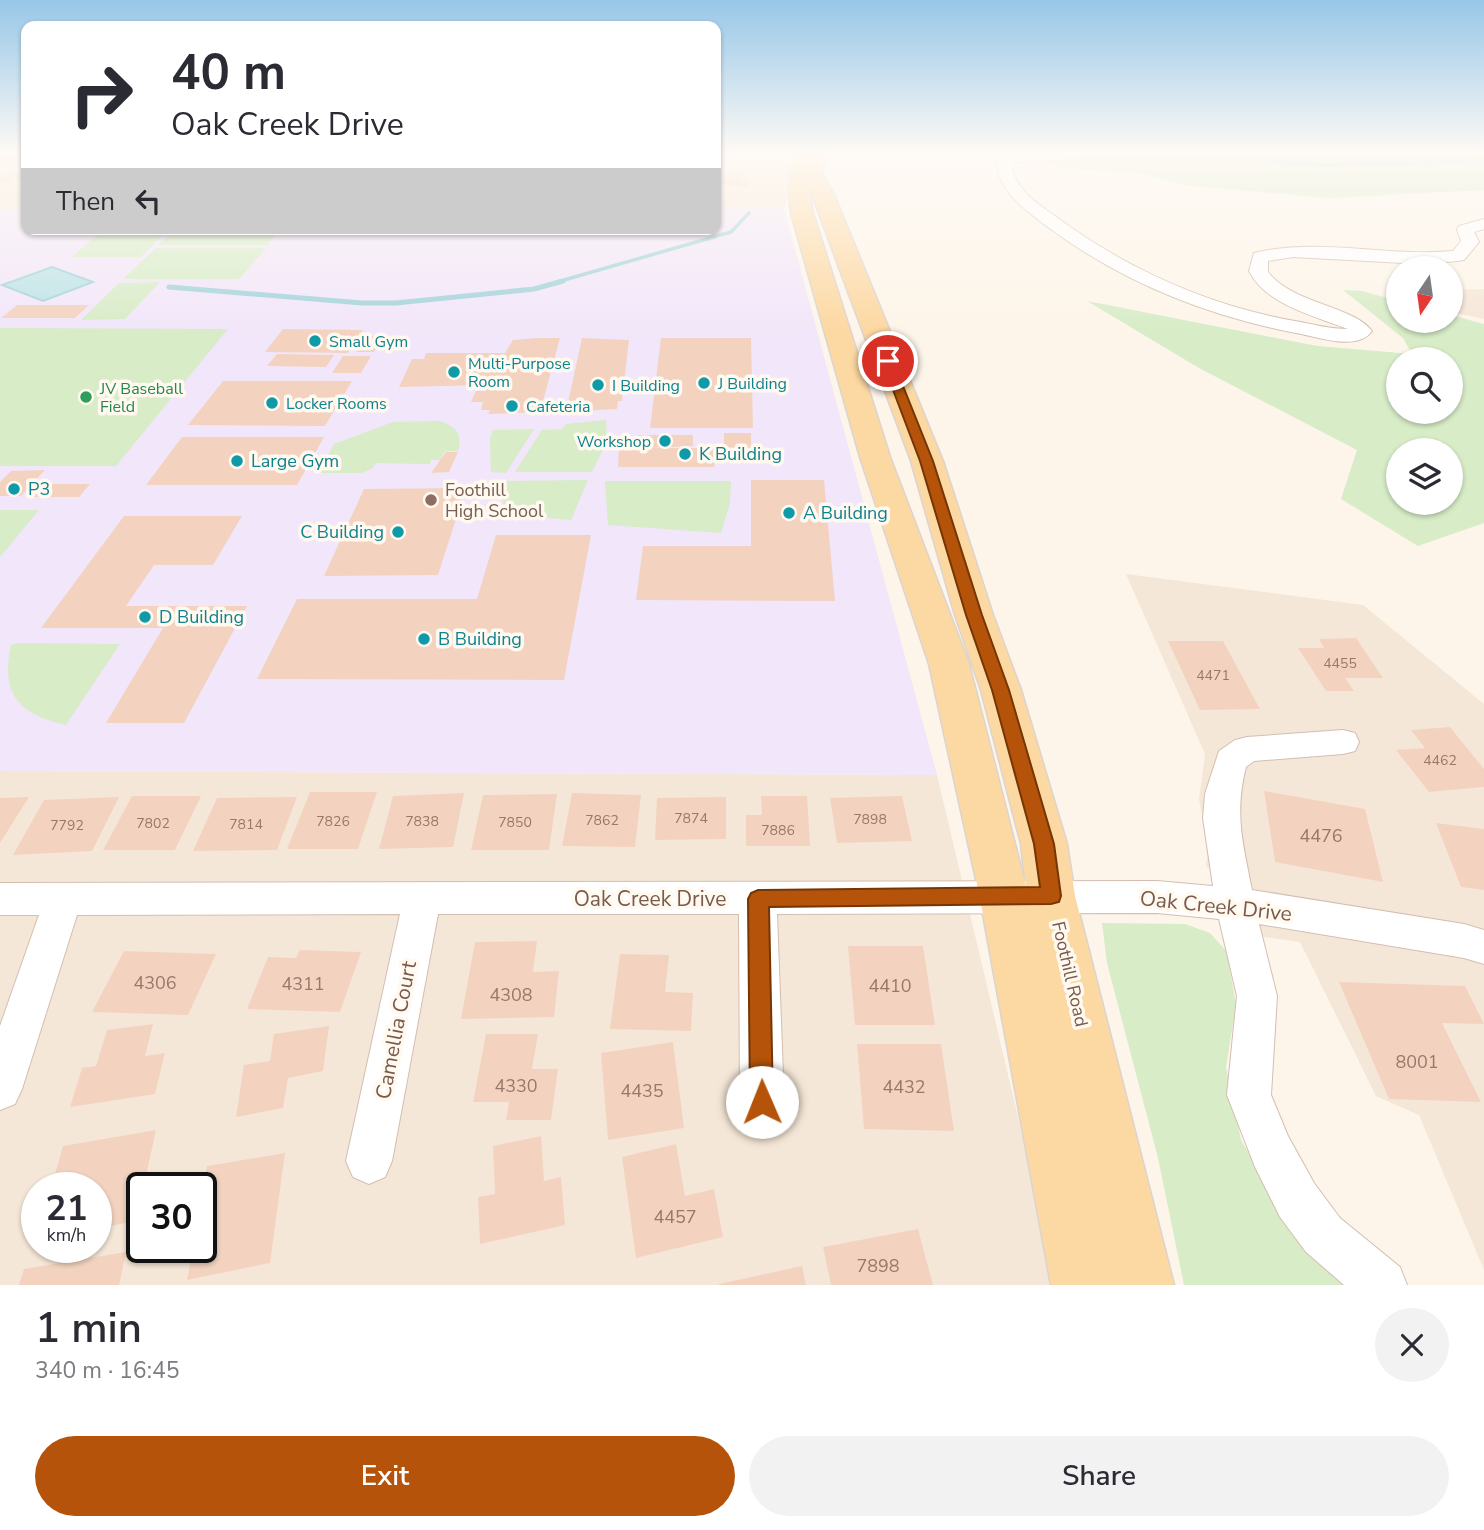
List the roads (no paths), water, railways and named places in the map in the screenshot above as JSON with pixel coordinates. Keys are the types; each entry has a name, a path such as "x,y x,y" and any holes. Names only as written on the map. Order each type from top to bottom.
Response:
{"main road":[{"path":"802,212 875,457 948,664 1004,898 1083,1285"},
{"name":"Foothill Road","path":"831,212 917,432 974,615 1001,690 1044,844 1051,896 1142,1285"}],"street":[{"path":"1040,212 1082,244 1161,285 1275,325 1345,335 1362,331 1355,325 1273,287 1260,274 1257,265 1260,257 1293,252 1422,259 1458,256 1470,242 1465,230 1484,224"},
{"path":"1343,742 1247,749 1231,760 1222,794 1221,818 1235,904 1257,996 1249,1095 1271,1151 1297,1200 1323,1235 1382,1285"},
{"name":"Oak Creek Drive","path":"0,899 1157,897 1235,904 1464,941 1484,947"},
{"name":"Camellia Court","path":"369,1161 422,899"},
{"path":"758,899 762,1102"},
{"path":"0,1089 64,900"}],"water":[{"path":"52,267 93,282 43,301 2,285"}],"waterway":[{"path":"721,235 731,232 749,213"},
{"path":"557,282 721,235"},
{"path":"169,287 362,303 396,303 534,289 563,281"}],"place":[{"name":"Small Gym","path":"315,341"},
{"name":"Multi-Purpose Room","path":"454,372"},
{"name":"J Building","path":"704,383"},
{"name":"I Building","path":"598,385"},
{"name":"JV Baseball Field","path":"86,397"},
{"name":"Locker Rooms","path":"272,403"},
{"name":"Cafeteria","path":"512,406"},
{"name":"Workshop","path":"665,441"},
{"name":"K Building","path":"685,454"},
{"name":"Large Gym","path":"237,461"},
{"name":"P3","path":"14,489"},
{"name":"Foothill High School","path":"431,500"},
{"name":"A Building","path":"789,513"},
{"name":"C Building","path":"398,532"},
{"name":"D Building","path":"145,617"},
{"name":"B Building","path":"424,639"}]}
